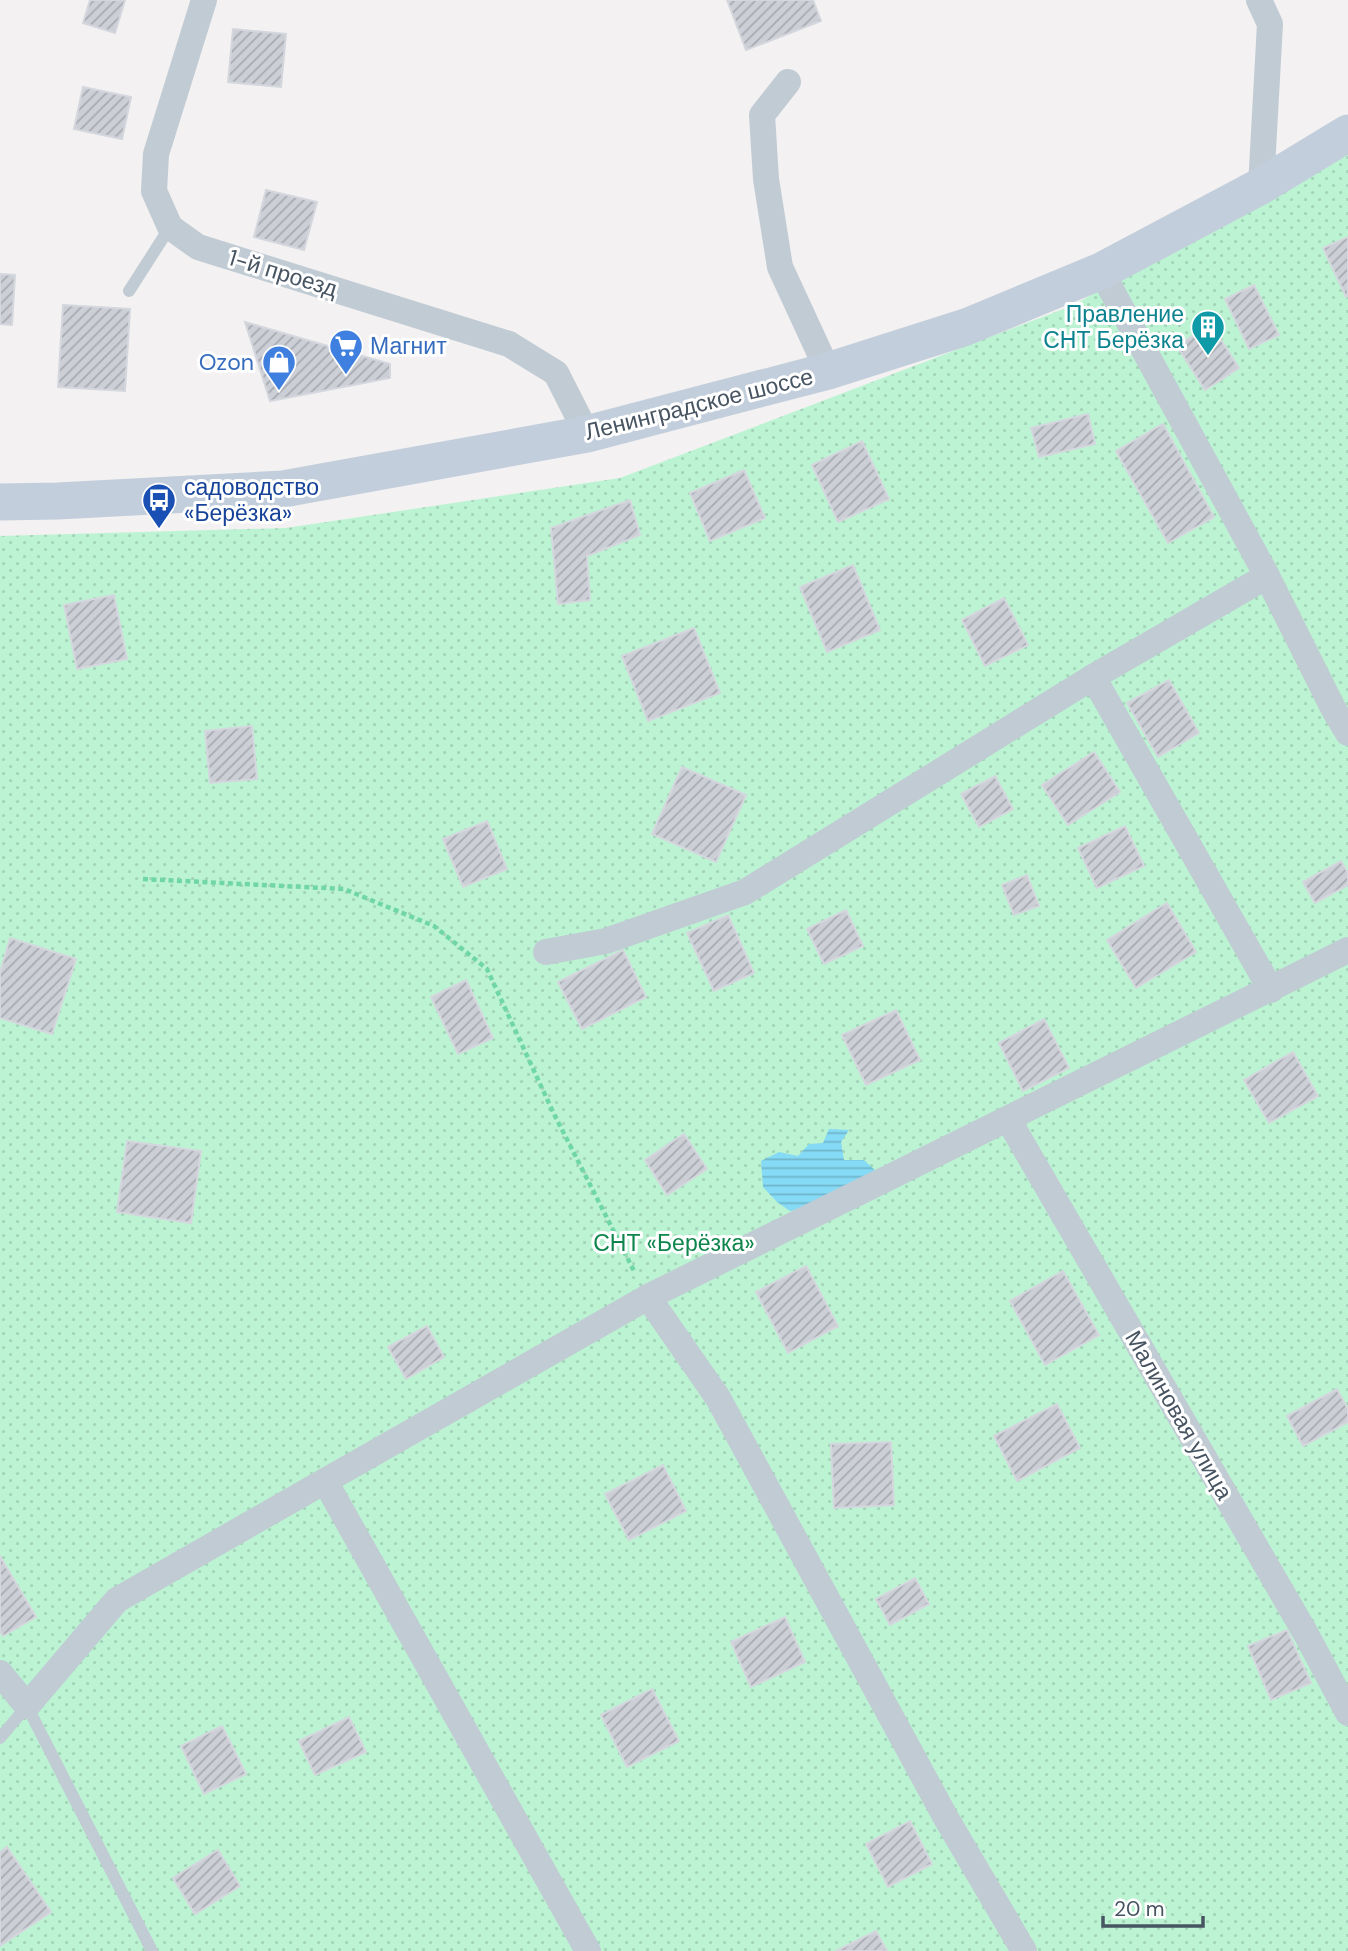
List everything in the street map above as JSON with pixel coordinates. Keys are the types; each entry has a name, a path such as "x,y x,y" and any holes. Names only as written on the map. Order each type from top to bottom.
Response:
{"main road":[{"name":"Ленинградское шоссе","path":"0,502 283,489 587,434 828,371 966,327 1101,271 1261,186 1348,133"}],"street":[{"path":"170,227 154,191 156,154 204,0"},
{"path":"1259,0 1270,23 1261,186"},
{"path":"788,82 762,115 766,179 780,267 828,371"},
{"name":"1-й проезд","path":"170,227 198,247 509,344 555,373 587,434"},
{"path":"1101,271 1267,576 1348,733"},
{"path":"546,952 606,941 745,892 1093,677 1267,576"},
{"path":"1093,677 1271,990"},
{"path":"0,1673 27,1706 117,1600 648,1297 1348,950"},
{"name":"Малиновая улица","path":"1008,1119 1306,1634 1348,1713"},
{"path":"648,1297 718,1398 946,1818 1024,1951"},
{"path":"325,1481 588,1951"}],"lane":[{"path":"129,291 170,227"},
{"path":"0,1738 27,1706 152,1951"}],"path":[{"path":"143,879 344,889 434,926 487,969 553,1112 648,1297"}],"green space":[{"name":"СНТ «Берёзка»","path":"1348,140 1348,1951 0,1951 0,536 286,528 620,478 1074,305"}],"water":[{"path":"829,1129 849,1130 841,1142 844,1160 864,1160 877,1172 837,1200 790,1211 763,1187 761,1161 779,1152 798,1156 809,1144 823,1143"}],"building":[{"path":"90,0 125,0 115,33 83,23"},
{"path":"727,0 813,0 821,21 746,50"},
{"path":"233,29 286,34 281,87 228,82"},
{"path":"83,87 131,97 122,139 74,129"},
{"path":"266,190 317,202 304,250 254,237"},
{"path":"1348,237 1348,296 1346,297 1323,248"},
{"path":"0,274 15,275 12,325 0,324"},
{"path":"1254,285 1279,335 1249,349 1225,299"},
{"path":"63,305 130,309 125,391 58,387"},
{"path":"245,322 390,364 390,378 270,401"},
{"name":"Правление СНТ Берёзка","path":"1211,324 1239,368 1205,390 1177,346"},
{"path":"1088,414 1095,444 1039,457 1031,428"},
{"path":"1163,424 1214,517 1168,543 1116,451"},
{"path":"862,441 889,499 838,522 812,465"},
{"path":"744,470 765,518 710,541 690,493"},
{"path":"630,500 640,535 587,556 590,600 558,604 551,528"},
{"path":"853,565 880,630 827,652 800,587"},
{"path":"114,595 127,659 77,669 64,605"},
{"path":"1004,598 1028,645 985,666 962,620"},
{"path":"694,628 720,693 648,721 622,656"},
{"path":"1169,680 1199,733 1158,757 1127,703"},
{"path":"252,726 257,779 210,783 205,731"},
{"path":"1094,752 1120,792 1068,825 1042,785"},
{"path":"682,767 746,795 716,862 652,834"},
{"path":"995,776 1013,809 979,827 961,794"},
{"path":"487,821 507,869 463,887 443,839"},
{"path":"1125,826 1144,866 1097,888 1078,848"},
{"path":"1341,861 1348,873 1348,885 1315,903 1303,882"},
{"path":"1027,875 1039,906 1014,915 1002,885"},
{"path":"1167,903 1196,952 1136,988 1107,940"},
{"path":"846,910 863,946 824,964 807,929"},
{"path":"728,915 754,973 714,991 687,933"},
{"path":"10,938 76,959 52,1034 0,1018 0,972"},
{"path":"623,950 646,997 582,1029 558,982"},
{"path":"466,980 493,1038 458,1054 431,997"},
{"path":"896,1010 920,1060 866,1085 842,1035"},
{"path":"1044,1019 1069,1068 1023,1091 999,1043"},
{"path":"1293,1052 1318,1096 1269,1123 1244,1080"},
{"path":"684,1134 707,1169 667,1195 645,1160"},
{"path":"127,1141 201,1151 191,1223 117,1212"},
{"path":"806,1266 838,1326 788,1353 756,1292"},
{"path":"1063,1271 1099,1335 1045,1365 1010,1301"},
{"path":"427,1326 444,1357 406,1379 388,1347"},
{"path":"1337,1389 1348,1409 1348,1422 1303,1446 1287,1416"},
{"path":"1057,1404 1080,1448 1017,1481 994,1436"},
{"path":"891,1442 894,1505 834,1508 831,1444"},
{"path":"663,1465 686,1511 629,1540 605,1494"},
{"path":"0,1556 36,1617 3,1636 0,1631"},
{"path":"915,1578 929,1604 890,1625 876,1599"},
{"path":"785,1617 805,1662 751,1687 731,1642"},
{"path":"1287,1630 1311,1683 1271,1700 1248,1646"},
{"path":"652,1689 679,1741 627,1767 601,1715"},
{"path":"349,1717 366,1752 315,1775 299,1741"},
{"path":"222,1726 246,1774 204,1794 181,1746"},
{"path":"910,1821 932,1864 888,1887 866,1844"},
{"path":"7,1847 51,1912 0,1946 0,1852"},
{"path":"218,1850 240,1886 195,1914 173,1878"},
{"path":"876,1931 887,1951 836,1951"}],"place":[{"name":"Правление СНТ Берёзка","path":"1208,357"},
{"name":"Магнит","path":"346,376"},
{"name":"Ozon","path":"279,392"},
{"name":"садоводство «Берёзка»","path":"159,530"}]}
